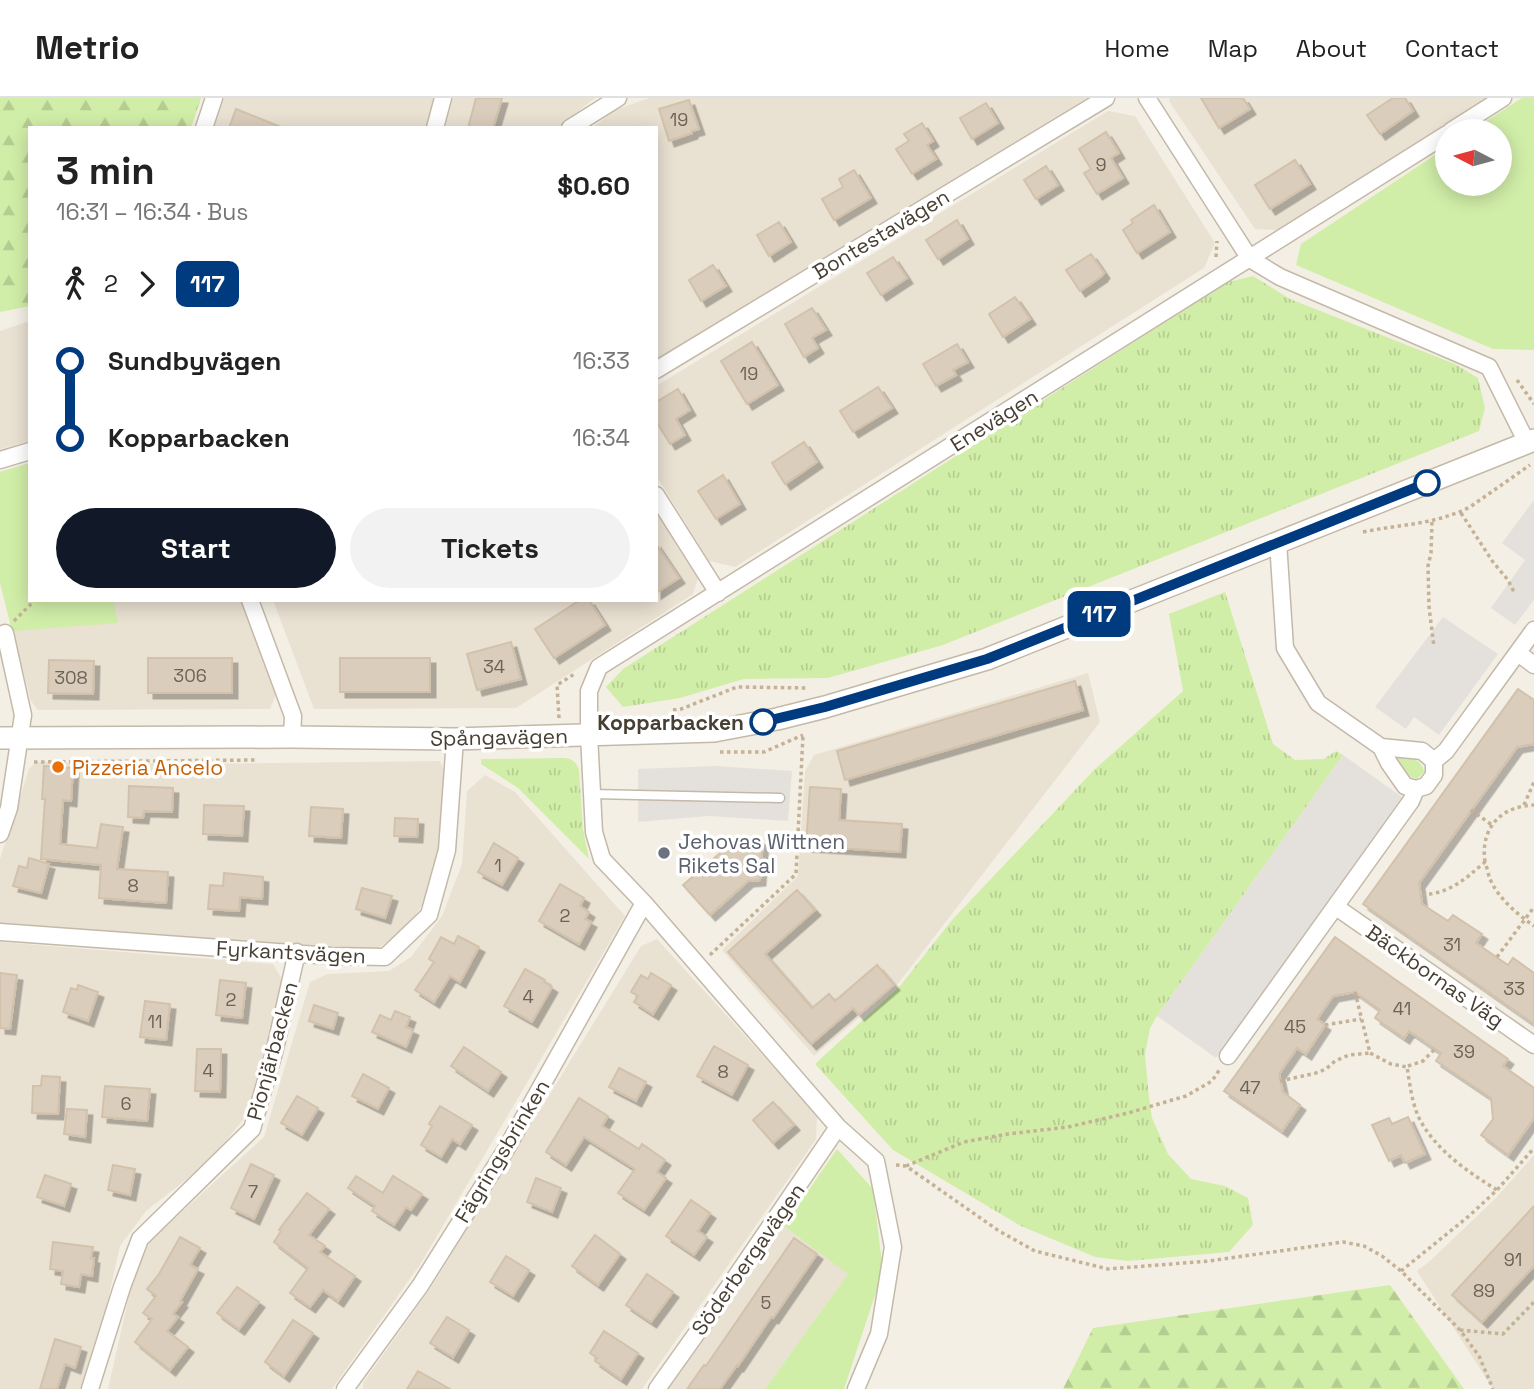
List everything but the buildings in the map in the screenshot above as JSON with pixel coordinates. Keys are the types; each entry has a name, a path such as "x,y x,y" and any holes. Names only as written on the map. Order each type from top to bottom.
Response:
{"street":[{"path":"205,126 214,98"},
{"path":"436,126 443,98"},
{"path":"573,126 618,98"},
{"name":"Bontestavägen","path":"658,369 1106,98"},
{"path":"1147,98 1250,259 1280,277 1489,366 1532,448"},
{"name":"Enevägen","path":"1470,119 1503,98"},
{"name":"Enevägen","path":"589,727 589,691 599,667 1435,141"},
{"name":"Spångavägen","path":"10,738 455,739 589,727 713,731 778,719 987,659 1278,542 1532,448"},
{"path":"0,460 28,452"},
{"path":"658,498 718,593"},
{"path":"1278,542 1285,648 1318,703 1381,747 1405,786 1416,789 1426,786 1434,775 1434,761"},
{"path":"251,602 293,716 292,737"},
{"path":"1434,761 1446,751 1534,630"},
{"path":"0,834 9,808 16,762 10,738 23,715 5,635"},
{"path":"1518,653 1534,664"},
{"path":"589,727 594,832 602,859 644,903 838,1127 876,1161 893,1247 879,1334 856,1389"},
{"name":"Fyrkantsvägen","path":"0,932 332,956 385,957 429,915 447,850 455,739"},
{"path":"1381,747 1422,751 1434,761"},
{"path":"1228,1056 1416,789"},
{"name":"Fägringsbrinken","path":"345,1389 420,1286 505,1151 644,903"},
{"name":"Bäckbornas Väg","path":"1336,906 1534,1045"},
{"name":"Pionjärbacken","path":"90,1389 140,1239 252,1129 275,1049 297,952"},
{"name":"Söderbergavägen","path":"657,1389 838,1127"}],"lane":[{"path":"592,794 780,798"}],"path":[{"path":"1209,266 1216,257 1217,239"},
{"path":"1516,377 1534,404"},
{"path":"1352,536 1364,531 1432,522 1461,512 1471,507 1532,448"},
{"path":"1461,512 1514,592"},
{"path":"1432,522 1428,566 1434,647"},
{"path":"5,635 9,624 33,602"},
{"path":"579,671 557,685 559,719 589,727"},
{"path":"670,711 737,687 807,689"},
{"path":"698,965 796,874 803,735 764,751 710,752"},
{"path":"16,762 262,760"},
{"path":"1524,805 1534,782"},
{"path":"1534,805 1511,809 1497,818 1484,841 1485,862 1497,892 1534,926"},
{"path":"1471,810 1492,825"},
{"path":"1422,895 1446,891 1485,862"},
{"path":"1497,957 1534,907"},
{"path":"1355,992 1370,1053"},
{"path":"1325,1025 1361,1019"},
{"path":"1280,1081 1316,1073 1349,1055 1370,1053 1391,1064 1407,1067 1423,1060 1435,1049"},
{"path":"906,1166 964,1142 1068,1127 1186,1096 1212,1080 1228,1056"},
{"path":"1407,1067 1419,1119 1430,1136 1471,1174 1497,1190"},
{"path":"1401,1271 1469,1216 1497,1190 1534,1148"},
{"path":"876,1161 906,1166 999,1231 1035,1251 1108,1269 1209,1261 1343,1242 1364,1246 1401,1271 1460,1330 1479,1356 1493,1389"},
{"path":"1460,1330 1503,1334 1534,1302"}],"shaded area":[{"path":"224,98 435,98 428,126 214,126"},
{"path":"453,98 595,98 560,126 446,126"},
{"path":"649,98 1087,98 658,358 658,126 595,126 615,110"},
{"path":"1170,98 1487,98 1454,119 1435,119 1435,131 1279,230 1255,229 1169,101"},
{"path":"1108,111 1135,116 1215,243 1204,268 735,567 709,561 658,478 658,385"},
{"path":"28,322 28,442 0,449 0,331"},
{"path":"28,464 28,602 244,602 278,689 270,709 38,710 31,701 0,583 0,472"},
{"path":"1534,500 1534,600 1515,625 1491,608 1525,560 1502,543"},
{"path":"658,516 698,578 693,594 516,708 314,709 274,602 658,602"},
{"path":"1443,617 1498,654 1439,735 1414,717 1406,729 1375,707"},
{"path":"1088,673 1100,722 897,985 814,1056 722,950 798,876 805,771 814,755"},
{"path":"1343,755 1402,797 1216,1058 1157,1016"},
{"path":"440,761 444,771 437,868 426,899 407,928 377,949 0,925 0,859 29,769 36,762 196,764"},
{"path":"715,766 792,771 788,821 709,816 638,822 638,769"},
{"path":"485,775 515,792 625,916 421,1263 332,1389 108,1389 134,1274 151,1240 264,1137 310,982 328,974 389,971 411,957 442,916 462,864 467,791"},
{"path":"657,939 817,1115 816,1139 642,1389 363,1389 363,1383 432,1286 641,946"},
{"path":"0,942 273,964 283,981 278,1008 245,1117 210,1161 146,1211 120,1246 106,1308 81,1389 0,1389"},
{"path":"1534,1155 1534,1389 1493,1389 1417,1271 1496,1198"},
{"path":"784,1226 849,1273 765,1389 669,1389"}],"green space":[{"path":"0,98 201,98 192,126 28,126 28,306 0,312"},
{"path":"1522,98 1534,98 1534,350 1493,349 1296,265 1301,244 1435,155 1435,196 1512,196 1512,119 1490,119"},
{"path":"1253,276 1290,299 1455,364 1478,378 1485,408 1479,431 943,645 828,678 744,679 680,698 623,707 606,687 623,669 1228,282"},
{"path":"28,464 28,602 113,602 118,623 12,631 0,583 0,472"},
{"path":"1225,592 1273,744 1295,760 1324,759 1336,751 1343,755 1157,1016 1150,1028 1145,1054 1152,1118 1168,1154 1191,1179 1225,1186 1248,1198 1253,1225 1229,1252 1128,1261 1095,1257 1021,1226 893,1150 815,1064 900,986 952,920 1094,770 1183,691 1169,614"},
{"path":"1396,755 1417,761 1424,772 1417,779 1411,777 1394,757"},
{"path":"563,758 573,761 579,770 583,829 589,859 518,788 481,764 481,759"},
{"path":"837,1149 873,1189 883,1271 844,1389 765,1389 848,1274 784,1226"},
{"path":"1390,1285 1464,1389 1063,1389 1093,1328"}],"bus line":[{"name":"117","path":"763,722 825,707 987,659 1427,483"}],"place":[{"name":"Kopparbacken","path":"763,722"},
{"name":"Pizzeria Ancelo","path":"58,767"},
{"name":"Jehovas Wittnen Rikets Sal","path":"664,853"}]}
